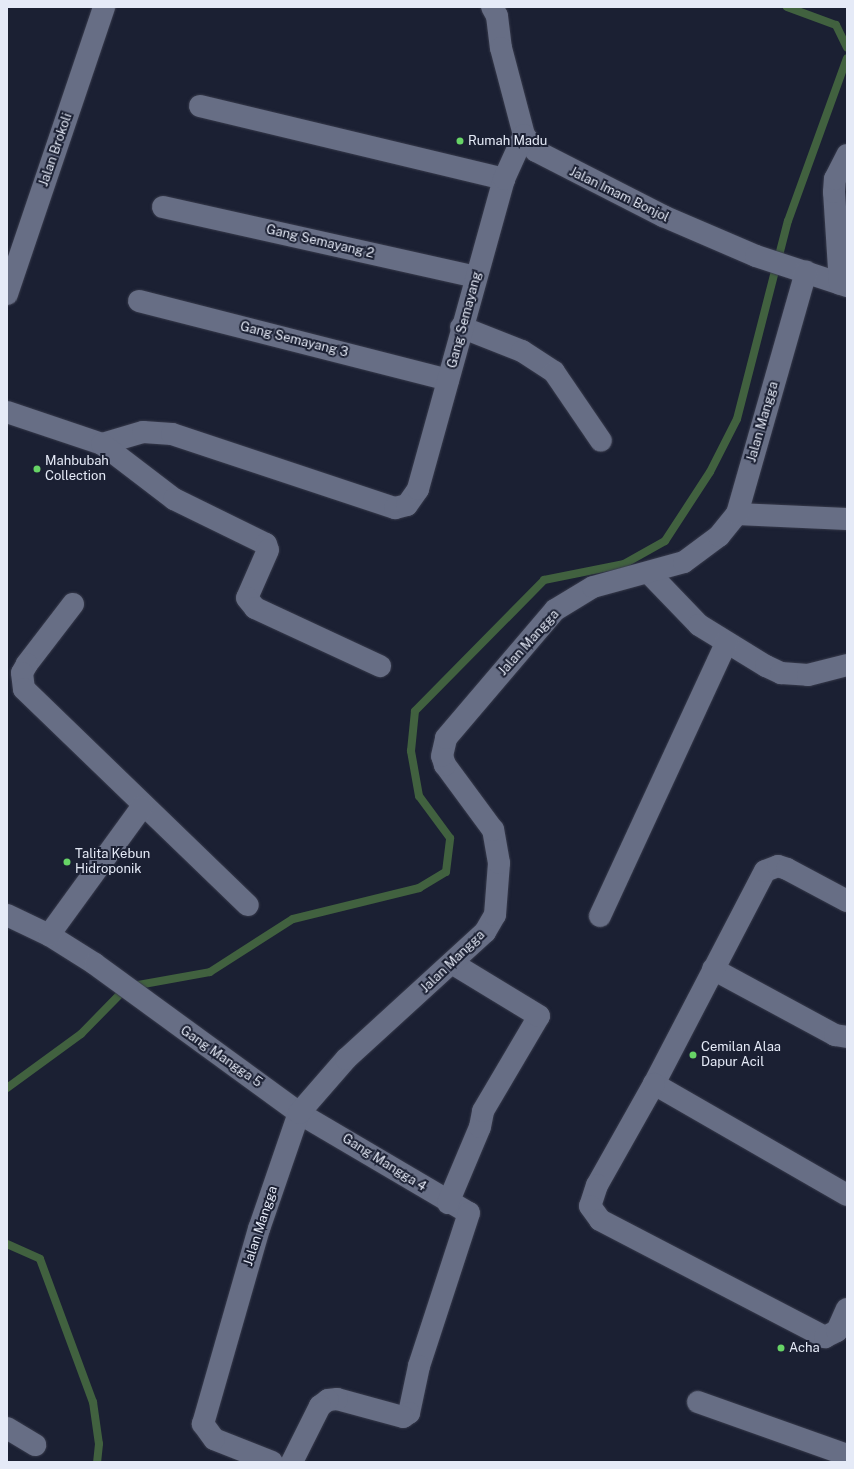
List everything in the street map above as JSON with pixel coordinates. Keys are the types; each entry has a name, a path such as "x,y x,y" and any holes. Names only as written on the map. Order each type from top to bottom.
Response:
{"street":[{"name":"Jalan Brokoli","path":"7,294 12,262 104,7"},
{"name":"Jalan Imam Bonjol","path":"492,7 497,16 501,48 524,135 536,152 552,163 663,216 756,256 844,285"},
{"path":"200,106 504,179"},
{"name":"Gang Semayang","path":"102,444 143,432 172,434 395,508 407,504 418,489 461,328 504,179 524,135"},
{"path":"844,285 834,192 835,179 847,155"},
{"name":"Gang Semayang 2","path":"163,207 476,277"},
{"name":"Jalan Mangga","path":"272,1462 214,1439 203,1424 259,1229 299,1113 346,1060 485,932 495,915 499,863 493,830 445,765 442,756 446,738 556,610 593,587 649,573 684,562 701,552 738,514 800,271"},
{"name":"Gang Semayang 3","path":"139,301 448,380"},
{"path":"461,328 522,351 554,372 601,441"},
{"path":"7,412 102,444 174,499 266,544 268,550 247,598 255,608 380,666"},
{"path":"738,514 847,519"},
{"path":"649,573 687,614 726,643 781,673 808,675 847,665"},
{"path":"73,604 26,664 21,682 142,807 248,905"},
{"path":"600,916 726,643"},
{"path":"49,934 142,807"},
{"path":"847,901 787,869 778,866 765,871 654,1084 597,1185 590,1201 593,1213 825,1338 837,1331 847,1309"},
{"name":"Gang Mangga 5","path":"7,915 49,934 95,964 143,1002 299,1113"},
{"path":"448,1203 480,1127 483,1111 539,1016 452,963"},
{"path":"713,969 835,1035 847,1037"},
{"path":"654,1084 847,1196"},
{"name":"Gang Mangga 4","path":"292,1462 320,1406 328,1400 337,1399 402,1417 408,1413 419,1366 469,1213 448,1203 299,1113"},
{"path":"698,1402 847,1455"},
{"path":"7,1428 36,1445"}],"waterway":[{"path":"787,7 836,25 847,48"},
{"path":"7,1088 81,1034 127,987 210,972 293,919 419,888 446,872 450,838 419,796 411,751 415,711 544,580 624,564 665,541 710,472 737,419 788,221 847,58"},
{"path":"7,1244 40,1259 93,1402 99,1444 97,1462"}],"place":[{"name":"Rumah Madu","path":"460,141"},
{"name":"Mahbubah Collection","path":"37,469"},
{"name":"Talita Kebun Hidroponik","path":"67,862"},
{"name":"Cemilan Alaa Dapur Acil","path":"693,1055"},
{"name":"Acha","path":"781,1348"}]}
